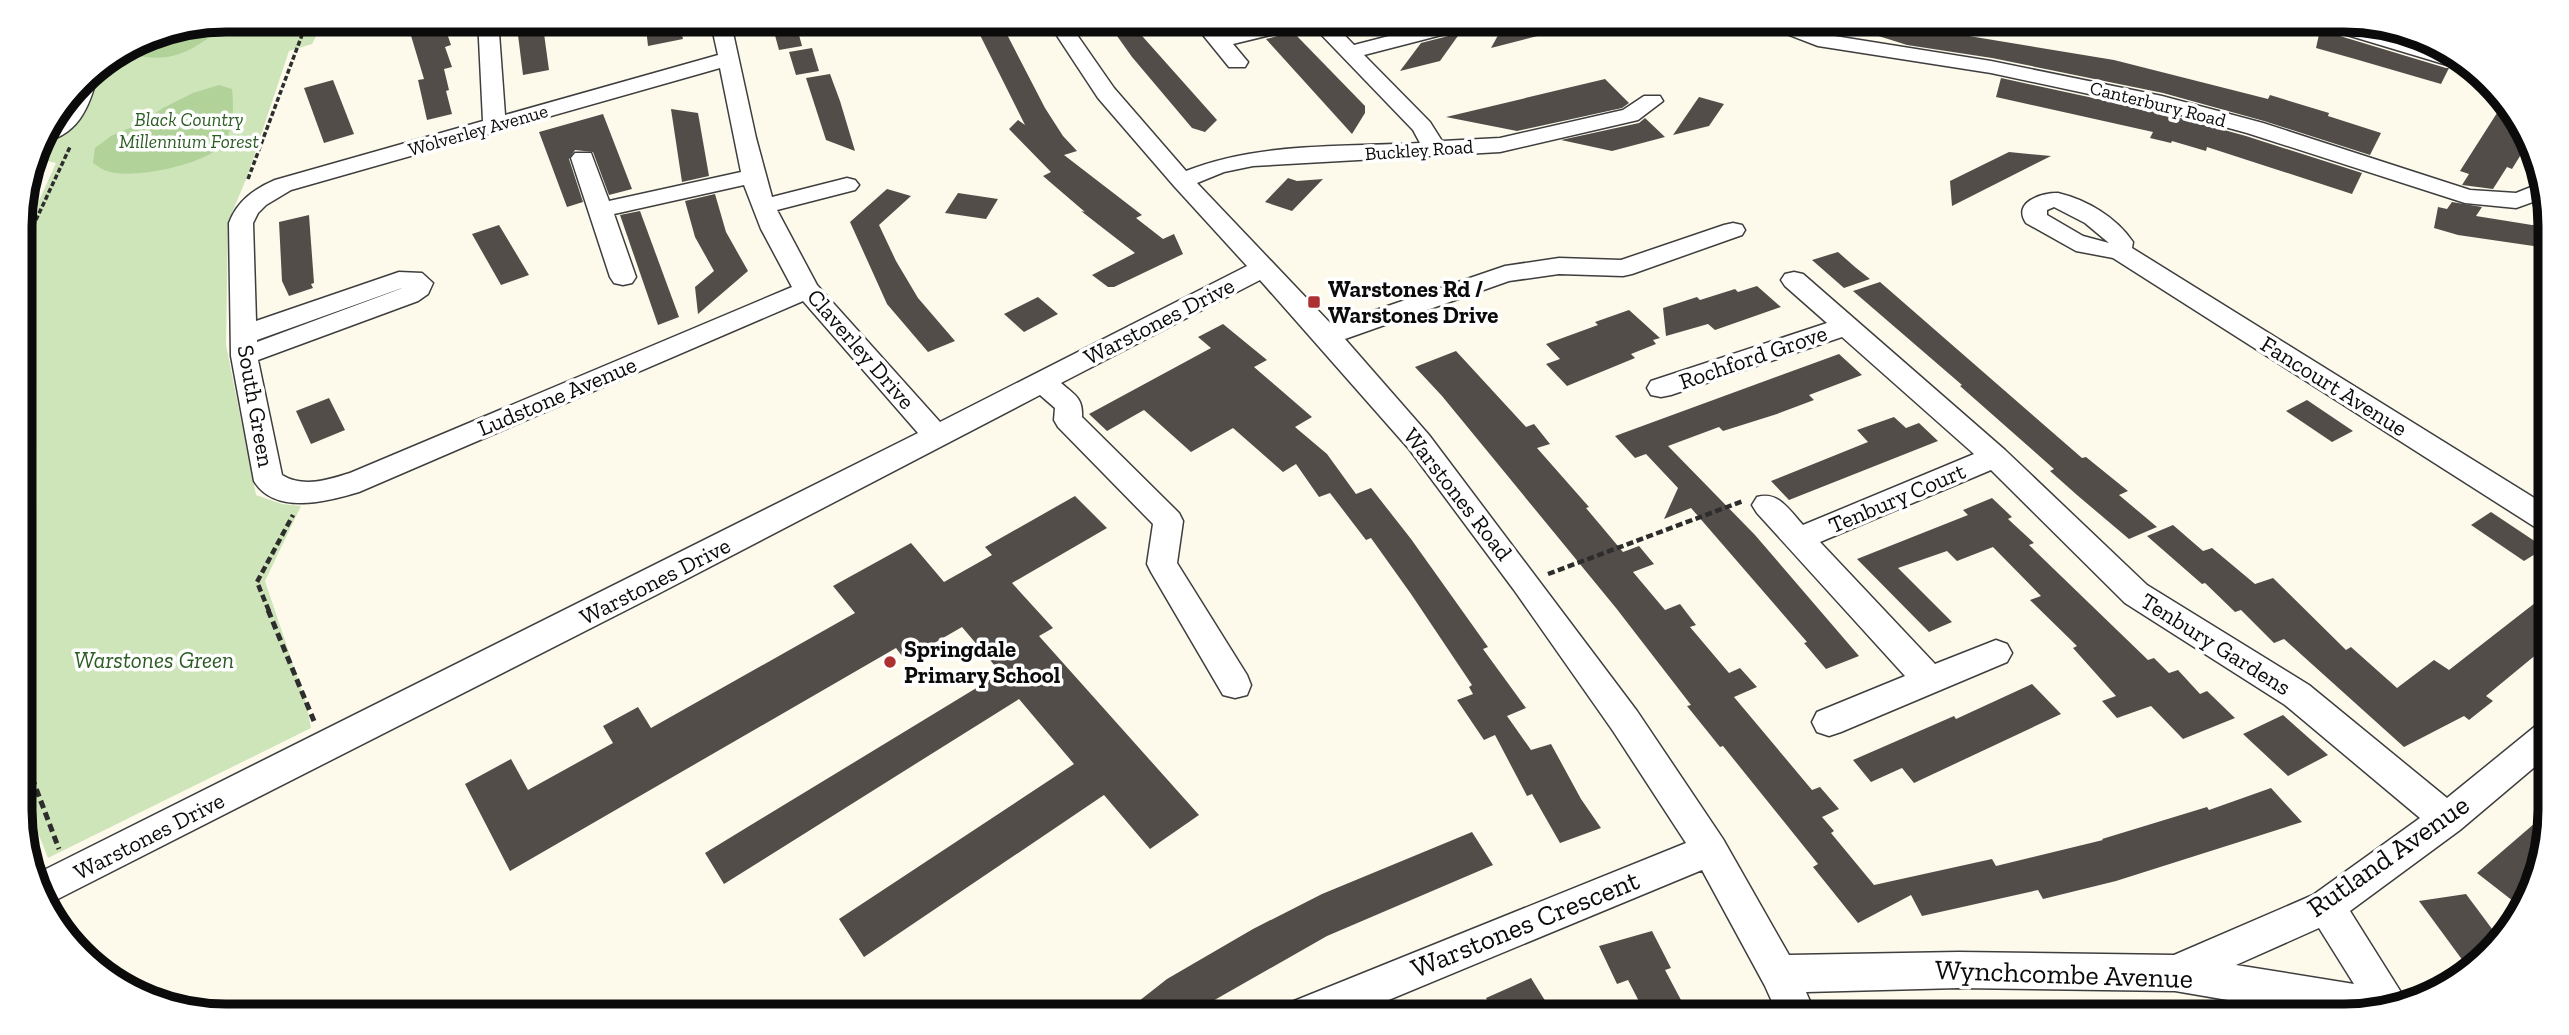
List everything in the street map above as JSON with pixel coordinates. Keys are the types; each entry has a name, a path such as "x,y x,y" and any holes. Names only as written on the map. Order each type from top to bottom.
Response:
{"street":[{"path":"489,32 494,125"},
{"name":"Claverley Drive","path":"723,32 754,176 764,206 807,290 936,435"},
{"name":"Warstones Road","path":"1065,32 1106,93 1182,181 1265,267 1419,442 1525,582 1625,721 1710,849 1779,974 1792,1003"},
{"path":"1211,32 1237,62"},
{"path":"1219,41 1258,32"},
{"path":"1328,32 1422,127 1434,148"},
{"path":"1349,52 1429,32"},
{"name":"Canterbury Road","path":"1798,32 1818,40 1991,67 2162,103 2316,147 2465,196 2514,201 2535,195"},
{"path":"2361,33 2431,53"},
{"name":"Wolverley Avenue","path":"258,198 283,185 730,58"},
{"path":"59,127 69,122 77,112 81,96"},
{"name":"Buckley Road","path":"1182,181 1217,167 1253,159 1500,145 1630,115 1652,101"},
{"path":"583,158 624,277"},
{"path":"601,210 754,176"},
{"path":"764,206 847,185"},
{"name":"South Green","path":"258,198 244,213 241,223 244,345 269,481 280,490 305,494"},
{"path":"1327,336 1505,274 1559,266 1623,268 1733,230"},
{"name":"Fancourt Avenue","path":"2119,251 2538,514"},
{"name":"Warstones Drive","path":"56,882 645,586 1265,267"},
{"path":"412,279 420,282 419,288 409,295 244,345 398,280 412,279"},
{"name":"Rochford Grove","path":"1794,280 1995,457"},
{"name":"Ludstone Avenue","path":"305,494 328,491 360,480 807,290"},
{"name":"Rochford Grove","path":"1661,388 1846,326"},
{"path":"1041,382 1069,405 1068,420 1168,521 1162,564 1235,685"},
{"name":"Tenbury Court","path":"1798,539 1995,457"},
{"name":"Tenbury Gardens","path":"1995,457 2136,594 2297,695 2447,819"},
{"name":"Tenbury Court","path":"1767,505 1929,680"},
{"path":"1829,722 1996,653"},
{"name":"Rutland Avenue","path":"2175,973 2326,906 2447,819 2538,744"},
{"name":"Warstones Crescent","path":"1334,1003 1710,849"},
{"path":"2326,906 2384,999"},
{"name":"Wynchcombe Avenue","path":"1779,974 1959,970 2175,973 2354,1003"}],"path":[{"path":"258,198 247,177 304,32"},
{"path":"32,228 73,139 69,122"},
{"path":"305,494 257,582 325,747"},
{"path":"1525,582 1756,495 1767,505"},
{"path":"32,789 56,882"}],"green space":[{"name":"Warstones Green","path":"213,32 318,32 312,44 289,51 247,177 228,222 226,345 256,495 282,504 301,506 265,581 306,703 311,728 48,858 32,818 32,216 56,163 43,160 46,152 56,133 79,120 93,85 129,58 152,46 188,35"},
{"path":"218,32 177,55 148,57 135,55 176,38"},
{"name":"Black Country Millennium Forest","path":"219,85 232,89 232,119 225,140 212,153 183,165 132,174 103,170 93,163 95,148 111,136 141,123 193,93"}],"building":[{"path":"410,32 446,32 451,45 445,47 452,67 444,69 452,114 427,120 418,80 424,79"},
{"path":"518,32 544,32 549,70 523,75"},
{"path":"646,32 681,32 683,39 648,46"},
{"path":"774,32 798,32 802,46 779,50"},
{"path":"978,32 1006,32 1045,108 1063,136 1077,151 1064,155 1142,215 1136,218 1163,239 1174,234 1183,254 1114,287 1108,287 1092,275 1135,253 1081,211 1085,212 1043,176 1051,172 1009,129 1018,120 1025,125"},
{"path":"1114,32 1139,32 1217,120 1205,132 1192,128"},
{"path":"1293,32 1365,106 1365,113 1352,134 1266,39"},
{"path":"1500,32 1553,32 1491,48"},
{"path":"1945,32 2114,60 2268,99 2270,95 2381,133 2370,155 2264,121 2163,93 1992,58 1907,45 1869,33"},
{"path":"2320,32 2327,32 2449,68 2441,84 2316,48"},
{"path":"1460,33 1440,61 1400,71 1421,43"},
{"path":"812,48 819,71 796,75 789,52"},
{"path":"830,74 855,151 826,140 806,78"},
{"path":"2001,78 2158,112 2246,136 2362,173 2352,194 2207,147 2206,151 2150,138 2153,132 1996,97"},
{"path":"1605,79 1629,103 1622,108 1517,131 1446,117"},
{"path":"333,80 354,134 324,143 304,88"},
{"path":"1699,97 1724,104 1709,126 1673,135"},
{"path":"671,109 698,113 709,176 682,182"},
{"path":"2499,110 2523,152 2512,169 2507,167 2493,189 2462,185 2469,174 2460,171"},
{"path":"603,114 632,189 609,195 593,152 575,150 569,159 583,202 567,207 539,132"},
{"path":"1645,118 1665,137 1612,151 1561,140 1639,123"},
{"path":"2009,152 2051,156 1952,206 1950,181"},
{"path":"1288,178 1297,181 1323,179 1292,211 1265,202"},
{"path":"887,189 911,196 879,225 918,298 955,341 928,352 887,304 850,222"},
{"path":"958,193 998,199 986,219 945,213"},
{"path":"715,194 726,232 748,271 698,314 695,287 714,271 695,237 685,201"},
{"path":"2452,202 2482,207 2476,216 2538,224 2538,247 2458,235 2434,228 2438,207 2447,209"},
{"path":"640,211 679,317 658,325 620,215"},
{"path":"309,215 313,288 289,296 282,281 279,222"},
{"path":"499,225 529,275 501,285 472,234"},
{"path":"1838,252 1870,279 1844,288 1812,260"},
{"path":"1880,282 2082,458 2086,457 2128,491 2119,495 2157,527 2129,539 2077,495 2050,471 2054,469 1960,386 1962,385 1853,291"},
{"path":"1757,286 1781,307 1715,330 1708,324 1666,336 1663,308 1697,297 1700,300 1735,289 1738,292"},
{"path":"1038,297 1058,314 1024,332 1004,314"},
{"path":"1629,310 1660,338 1653,340 1656,344 1631,354 1635,358 1567,386 1546,364 1560,359 1546,344 1598,325 1595,322"},
{"path":"1223,324 1267,360 1254,367 1312,417 1295,427 1327,454 1356,494 1371,488 1411,539 1488,647 1483,649 1526,708 1507,716 1531,750 1551,744 1581,799 1601,828 1560,843 1532,794 1527,796 1495,735 1484,740 1457,700 1473,694 1469,687 1472,685 1411,594 1371,538 1366,540 1330,493 1319,497 1296,464 1283,472 1233,428 1191,452 1144,410 1107,431 1089,414 1211,348 1198,337"},
{"path":"1456,351 1526,427 1534,424 1550,444 1537,448 1589,507 1586,508 1623,552 1639,546 1654,564 1633,572 1665,610 1680,604 1696,625 1690,627 1729,673 1740,668 1757,687 1734,697 1812,790 1820,787 1839,809 1822,817 1834,831 1831,833 1874,885 1992,859 1996,866 2103,840 2207,807 2209,810 2271,788 2302,822 2116,881 2043,899 2038,890 1922,916 1911,895 1858,923 1813,867 1818,864 1723,746 1720,747 1687,706 1691,705 1616,608 1442,396 1415,367"},
{"path":"1839,354 1862,375 1809,395 1814,400 1777,414 1723,431 1719,427 1668,446 1755,535 1859,656 1826,669 1804,643 1807,642 1691,508 1664,519 1678,488 1646,454 1635,458 1615,436"},
{"path":"329,398 345,430 311,444 296,411"},
{"path":"2307,400 2353,431 2332,442 2286,411"},
{"path":"1894,417 1906,428 1919,423 1938,441 1789,500 1771,481 1868,442 1857,430"},
{"path":"1075,496 1107,528 1012,583 1053,628 1039,636 1199,815 1150,849 1104,795 864,957 839,919 1074,764 1019,699 724,884 705,853 1001,673 962,627 905,660 896,648 510,871 465,784 511,759 528,790 613,743 603,726 638,707 651,728 855,613 833,586 911,543 944,582 992,555 985,547"},
{"path":"1992,498 2012,517 2008,519 2034,543 2029,545 2148,660 2154,658 2169,673 2178,670 2200,694 2207,691 2235,718 2183,739 2151,706 2117,718 2102,701 2116,696 2073,648 2077,646 2030,600 2041,596 1993,547 1957,561 1947,551 1898,568 1952,622 1929,632 1857,559 1968,515 1963,510"},
{"path":"2491,512 2538,543 2538,552 2524,561 2471,525"},
{"path":"2173,525 2203,551 2212,548 2255,584 2273,578 2346,650 2351,647 2397,688 2434,660 2449,670 2538,601 2538,653 2486,696 2493,701 2469,720 2464,716 2404,747 2284,639 2274,643 2241,610 2235,612 2205,583 2202,584 2147,536"},
{"path":"2032,684 2061,714 1914,783 1902,768 1871,782 1853,760 1954,716 1956,719"},
{"path":"2283,715 2328,755 2288,776 2243,734"},
{"path":"2537,821 2527,872 2514,901 2477,873"},
{"path":"1472,832 1493,865 1327,936 1208,1004 1202,1004 1200,1000 1196,1004 1136,1004 1167,979 1253,929 1322,894"},
{"path":"2466,894 2494,931 2481,947 2463,961 2419,901"},
{"path":"1652,931 1671,968 1665,970 1683,1003 1640,1003 1628,980 1617,984 1599,946"},
{"path":"1531,978 1547,1003 1480,1003 1487,1000 1486,998"}],"place":[{"name":"Warstones Rd / Warstones Drive","path":"1314,302"},
{"name":"Springdale Primary School","path":"890,662"}]}
